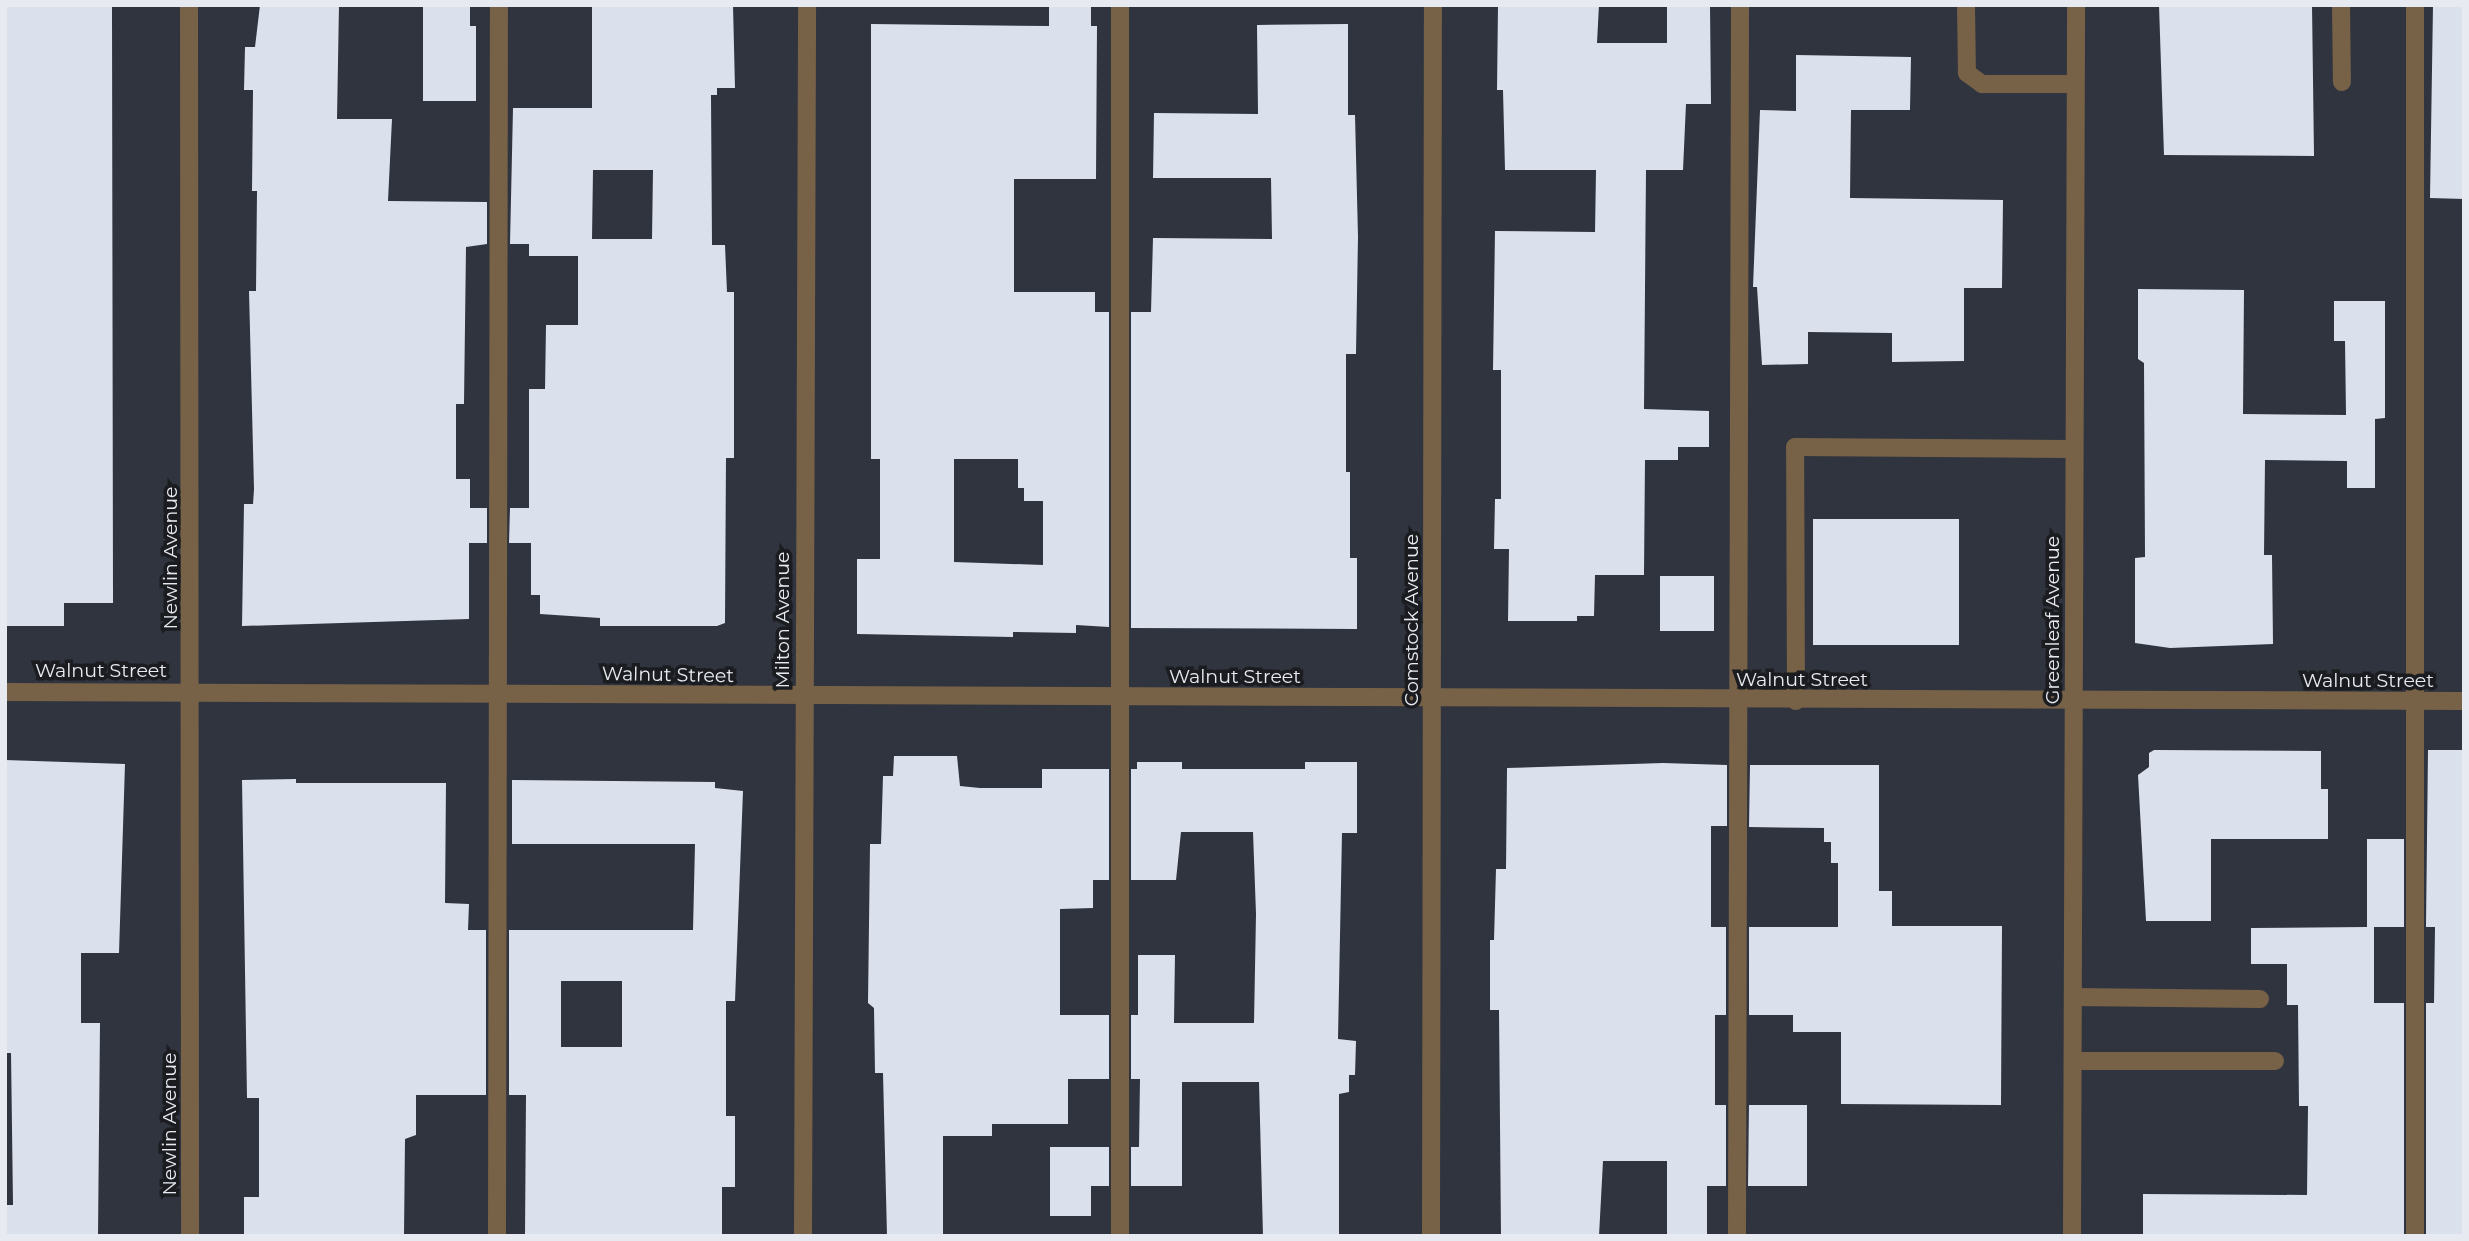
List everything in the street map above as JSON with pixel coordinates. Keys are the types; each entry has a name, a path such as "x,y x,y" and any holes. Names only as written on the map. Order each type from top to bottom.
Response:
{"street":[{"name":"Newlin Avenue","path":"189,5 193,692 190,1236"},
{"path":"497,1236 499,5"},
{"name":"Milton Avenue","path":"803,1236 807,5"},
{"path":"1120,5 1120,1236"},
{"name":"Comstock Avenue","path":"1431,1236 1433,5"},
{"path":"1737,1236 1740,5"},
{"path":"1966,5 1967,73 1982,84 2075,84"},
{"name":"Greenleaf Avenue","path":"2072,1236 2076,5"},
{"path":"2342,5 2342,82"},
{"path":"2414,5 2417,701 2415,1236"},
{"path":"1796,701 1795,447 2074,449"},
{"name":"Walnut Street","path":"5,692 804,698 2464,701"},
{"path":"2073,997 2260,999"},
{"path":"2073,1061 2275,1061"}],"building":[{"path":"5,5 112,5 113,603 64,603 64,626 5,626"},
{"path":"260,5 339,5 337,119 392,119 388,201 487,202 487,244 466,247 464,404 456,404 456,479 470,479 470,508 487,508 487,543 469,543 469,619 242,626 244,504 253,504 254,489 249,291 256,291 257,191 252,191 253,90 244,90 245,47 255,47"},
{"path":"423,5 470,5 470,26 476,26 476,101 423,101"},
{"path":"592,5 733,5 735,88 717,88 717,95 711,95 712,245 725,245 727,292 734,292 734,458 726,458 725,623 717,626 600,626 600,618 540,614 540,595 531,595 531,543 509,543 510,508 529,508 529,389 545,389 546,325 578,325 578,256 529,256 529,244 510,244 513,108 592,108","holes":["593,170 653,170 652,239 592,239"]},
{"path":"1049,5 1091,5 1091,26 1097,26 1096,179 1014,179 1014,292 1095,292 1095,312 1109,312 1109,627 1076,625 1076,633 1013,632 1013,637 857,634 857,559 880,559 880,459 871,459 871,24 1049,26","holes":["954,459 1018,459 1018,488 1024,488 1024,501 1043,501 1043,565 954,562"]},
{"path":"1498,5 1599,5 1597,43 1667,43 1667,5 1710,5 1711,104 1686,104 1683,170 1646,170 1644,409 1709,411 1709,447 1678,447 1678,460 1645,460 1644,575 1595,575 1594,616 1577,616 1577,621 1508,621 1509,549 1494,549 1495,499 1501,499 1501,370 1493,370 1495,231 1595,232 1596,170 1505,170 1503,90 1497,90"},
{"path":"2159,5 2312,5 2314,156 2164,155"},
{"path":"2433,5 2464,5 2464,199 2430,198"},
{"path":"1348,24 1348,115 1355,115 1358,237 1356,354 1346,354 1346,472 1350,472 1350,558 1357,558 1357,629 1131,628 1131,312 1151,312 1153,238 1272,239 1271,178 1153,178 1154,113 1258,114 1257,25"},
{"path":"1796,55 1911,57 1910,110 1851,110 1850,198 2003,200 2002,288 1964,288 1964,361 1892,362 1892,333 1808,332 1808,364 1762,365 1757,287 1753,287 1760,110 1796,111"},
{"path":"2138,289 2244,290 2243,414 2346,415 2345,341 2334,341 2334,301 2385,301 2385,418 2375,419 2375,488 2347,488 2347,461 2265,460 2264,555 2272,555 2273,644 2170,648 2135,643 2135,558 2145,557 2144,363 2138,359"},
{"path":"1813,519 1959,519 1959,645 1813,645"},
{"path":"1660,576 1714,576 1714,631 1660,631"},
{"path":"2154,750 2321,751 2321,789 2328,789 2328,839 2211,839 2211,921 2146,921 2138,775 2149,767 2149,753"},
{"path":"2428,750 2464,750 2464,1236 2426,1236 2426,1003 2434,1003 2435,927 2426,927"},
{"path":"894,756 957,756 960,786 980,788 1042,788 1042,769 1109,769 1109,880 1093,880 1093,908 1060,909 1060,1015 1109,1015 1109,1079 1068,1079 1068,1124 992,1124 992,1136 943,1136 943,1236 887,1236 883,1073 875,1073 874,1008 868,1003 870,844 881,844 883,776 893,776"},
{"path":"5,760 125,764 119,953 81,953 81,1023 100,1023 98,1236 5,1236 5,1205 13,1205 11,1053 5,1053"},
{"path":"1137,762 1182,762 1182,769 1305,769 1305,762 1357,762 1357,833 1342,833 1338,1039 1356,1041 1355,1075 1349,1075 1349,1092 1339,1094 1339,1236 1263,1236 1259,1082 1182,1082 1182,1186 1131,1186 1131,1147 1139,1147 1140,1079 1131,1079 1131,1015 1138,1015 1138,955 1175,955 1174,1023 1254,1023 1256,914 1253,832 1181,832 1176,880 1131,880 1131,769 1137,769"},
{"path":"1663,763 1727,765 1727,826 1711,826 1711,927 1726,927 1726,1015 1715,1015 1715,1105 1726,1105 1726,1186 1707,1186 1707,1236 1667,1236 1667,1161 1603,1161 1599,1236 1501,1236 1499,1010 1490,1010 1490,940 1494,940 1496,869 1506,869 1507,768"},
{"path":"1750,765 1879,765 1879,891 1892,891 1892,926 2002,926 2001,1105 1841,1104 1841,1032 1793,1032 1793,1015 1749,1015 1749,927 1838,927 1838,863 1831,863 1831,842 1824,842 1824,828 1749,827"},
{"path":"296,779 296,783 446,783 445,903 469,904 468,930 486,930 486,1095 416,1095 416,1135 405,1139 404,1236 244,1236 244,1197 259,1197 259,1098 247,1098 242,780"},
{"path":"512,780 715,782 715,788 743,791 735,1001 726,1001 726,1116 735,1116 735,1187 722,1187 722,1236 525,1236 526,1095 509,1095 509,930 693,930 695,844 512,844","holes":["561,981 622,981 622,1047 561,1047"]},
{"path":"2367,839 2404,839 2404,927 2374,927 2374,1003 2404,1003 2404,1236 2143,1236 2143,1194 2307,1195 2308,1106 2299,1106 2298,1005 2287,1005 2287,964 2251,964 2251,928 2367,927"},
{"path":"1749,1105 1807,1105 1807,1186 1748,1186"},
{"path":"1050,1147 1109,1147 1109,1186 1091,1186 1091,1216 1050,1216"}]}
